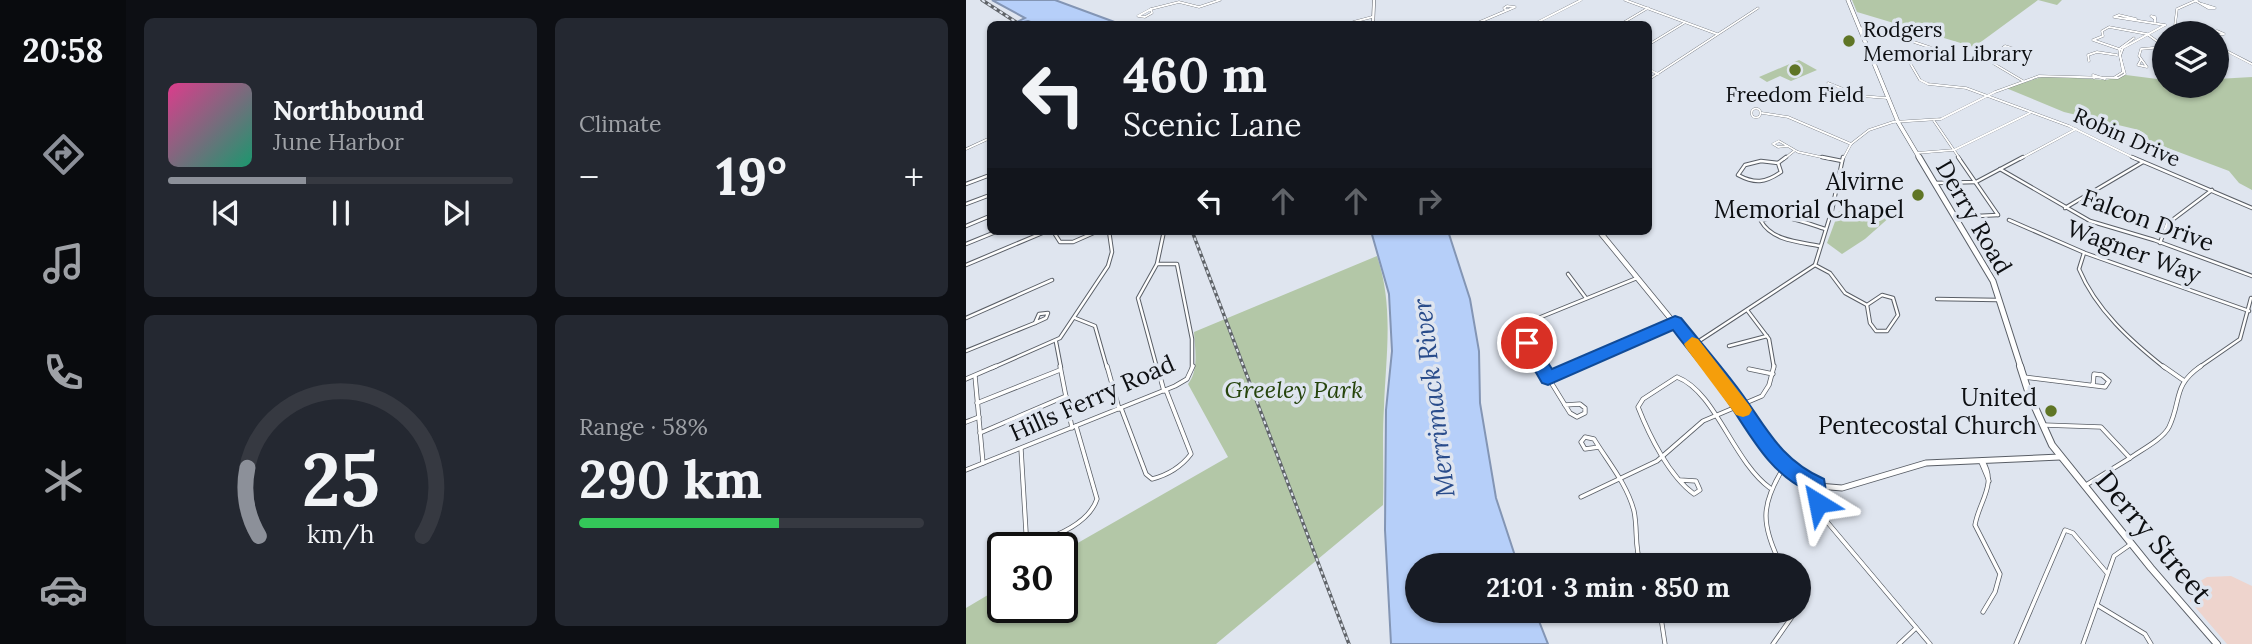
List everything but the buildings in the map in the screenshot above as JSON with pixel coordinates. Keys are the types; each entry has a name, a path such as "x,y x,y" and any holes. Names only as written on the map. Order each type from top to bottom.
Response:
{"main road":[{"path":"1373,21 1374,0"},
{"name":"Derry Road","path":"1848,0 1898,122 1987,268 2001,300 2024,377 2042,425 2060,457"},
{"path":"1602,235 1741,406 1764,444 1784,467 1818,486 1850,486 1913,465 1981,459 2060,457"},
{"name":"Derry Street","path":"2060,457 2217,644"}],"street":[{"path":"1151,9 1181,2 1200,6 1220,0"},
{"path":"1540,21 1581,0"},
{"path":"1625,0 1718,35"},
{"path":"2175,21 2177,9 2195,0 2202,4"},
{"path":"1626,21 1648,8"},
{"path":"1652,78 1758,8"},
{"path":"1482,21 1506,10"},
{"path":"1693,345 1815,265 1842,161 1851,144 1873,128 1898,122 1934,121 2023,81 2045,75 2118,78 2125,74 2119,56 2120,49 2127,41 2165,25 2155,20 2120,20 2114,17 2118,15 2136,19"},
{"path":"1357,21 1372,17"},
{"path":"1652,43 1685,22"},
{"path":"2120,49 2093,40 2103,36 2102,31 2108,27 2152,37"},
{"path":"1859,28 1878,30 1936,49"},
{"path":"2141,60 2139,51 2152,48"},
{"name":"Robin Drive","path":"1867,49 1910,63 1920,80 1928,84 1959,86 2032,112 2252,208"},
{"path":"2002,49 1991,57 1991,62 2023,81"},
{"path":"2095,63 2089,61 2087,56 2092,53 2119,56"},
{"path":"2229,53 2251,63"},
{"path":"1652,71 1658,74"},
{"path":"1828,83 1861,96 1887,98"},
{"path":"1916,153 1954,150 2032,112"},
{"path":"1762,113 1788,117 1851,144"},
{"path":"1934,121 1998,215 1956,217"},
{"path":"1935,183 1976,181 2076,129"},
{"path":"966,149 987,140"},
{"path":"1787,146 1794,151 1842,161"},
{"path":"1779,163 1780,173 1767,181 1752,183 1738,175 1740,169 1754,160 1779,163 1794,151"},
{"path":"2065,208 2144,161"},
{"name":"Falcon Drive","path":"2000,169 2065,208 2100,225 2252,276"},
{"path":"966,184 987,176"},
{"path":"2160,243 2167,225 2212,190"},
{"path":"966,204 987,196"},
{"path":"1821,246 1772,234 1760,221 1766,216 1773,216 1825,229"},
{"path":"966,226 987,217"},
{"name":"Wagner Way","path":"2009,220 2085,253 2250,309"},
{"path":"966,244 988,235"},
{"path":"966,265 1037,235"},
{"path":"1056,235 1060,242 1066,243 1087,235"},
{"path":"966,379 1056,342 1110,261 1112,247 1110,235"},
{"path":"1074,318 1095,326 1120,409 1146,474 1152,479 1157,478 1181,465 1191,454 1165,391 1138,298 1157,264 1163,235"},
{"path":"2085,253 2079,269 2093,295 2157,363 2183,380"},
{"name":"Hills Ferry Road","path":"966,470 1184,382 1192,372 1191,330 1177,264 1157,264"},
{"path":"1815,265 1830,273 1845,293 1867,304"},
{"path":"1568,274 1586,298"},
{"path":"1565,405 1580,404 1585,408 1584,412 1579,417 1574,416 1565,405 1527,343 1527,328 1536,318 1637,278"},
{"path":"966,318 1052,279"},
{"path":"1882,295 1895,301 1897,317 1887,331 1876,331 1871,326 1867,304 1882,295"},
{"path":"2083,486 2168,430 2183,380 2190,372 2240,339 2252,298"},
{"path":"1937,299 2001,300"},
{"path":"1581,497 1650,465 1665,455 1697,425 1762,396 1773,374 1775,362 1767,336 1747,310"},
{"path":"1548,378 1675,322"},
{"path":"966,351 1035,323"},
{"path":"1729,346 1767,336"},
{"path":"1021,449 1026,532 1028,539 1035,543 1088,515 1096,507 1097,499 1074,427 1056,342"},
{"path":"1749,369 1773,374"},
{"path":"977,403 1060,370"},
{"path":"2024,377 2093,385 2107,386 2109,381 2104,376 2094,374 2093,385"},
{"path":"975,376 983,463"},
{"path":"1680,480 1696,481 1700,490 1694,494 1689,493 1680,480 1639,411 1638,405 1674,377 1691,382 1716,416 1746,467 1757,481 1770,488"},
{"path":"980,433 1066,396"},
{"path":"966,422 978,417"},
{"path":"2042,425 2101,427 2130,457"},
{"path":"1599,447 1585,449 1581,442 1590,437 1599,447 1618,479 1635,516 1633,545 1636,553"},
{"path":"1981,459 1980,466 1989,481 1990,491 1975,516 1975,525 2000,573 1983,612"},
{"path":"1776,553 1763,522 1770,488 1784,467"},
{"path":"1818,486 1819,506 1828,523 1930,644"},
{"path":"2016,644 2062,532 2068,528 2107,573"},
{"path":"2083,644 2116,553 2132,544"},
{"path":"2097,605 2150,641"},
{"path":"1662,623 1665,644"},
{"path":"1773,644 1788,623"},
{"path":"1899,644 1906,634 1916,628"}],"shaded area":[{"path":"2231,576 2252,586 2252,644 2227,644 2190,601 2197,583 2207,577"}],"green space":[{"path":"1852,0 2038,0 1974,47 1857,12"},
{"path":"2038,0 2062,0 2057,5"},
{"name":"Freedom Field","path":"1799,60 1817,70 1791,81 1780,76 1767,82 1759,77"},
{"path":"2126,75 2152,78 2152,98 2229,98 2229,78 2252,77 2252,190 2239,183 2229,171 2152,142 2139,130 2064,112 2006,88 2045,76 2106,80"},
{"path":"1900,208 1865,239 1842,254 1827,243 1839,211"},
{"name":"Greeley Park","path":"1377,256 1386,294 1387,312 1383,505 1216,644 966,644 966,608 987,596 987,623 1078,623 1078,543 1228,457 1188,384 1195,366 1194,332"}],"water":[{"path":"992,0 1055,0 1112,21 1019,21 1025,18"},
{"name":"Merrimack River","path":"1372,235 1449,235 1470,299 1479,351 1480,403 1496,498 1514,553 1405,553 1405,623 1540,623 1548,644 1391,644 1385,530 1386,410 1392,351 1389,294"}],"railway":[{"path":"982,0 1014,21"},
{"path":"1194,235 1349,644"}],"slow traffic":[{"path":"1692,344 1743,410"}],"place":[{"name":"Rodgers Memorial Library","path":"1849,41"},
{"name":"Freedom Field","path":"1795,70"},
{"name":"Alvirne Memorial Chapel","path":"1918,195"},
{"name":"United Pentecostal Church","path":"2051,411"}],"route":[{"path":"1527,343 1548,378 1675,322 1728,388 1772,454 1784,467 1818,486 1818,503"}]}
